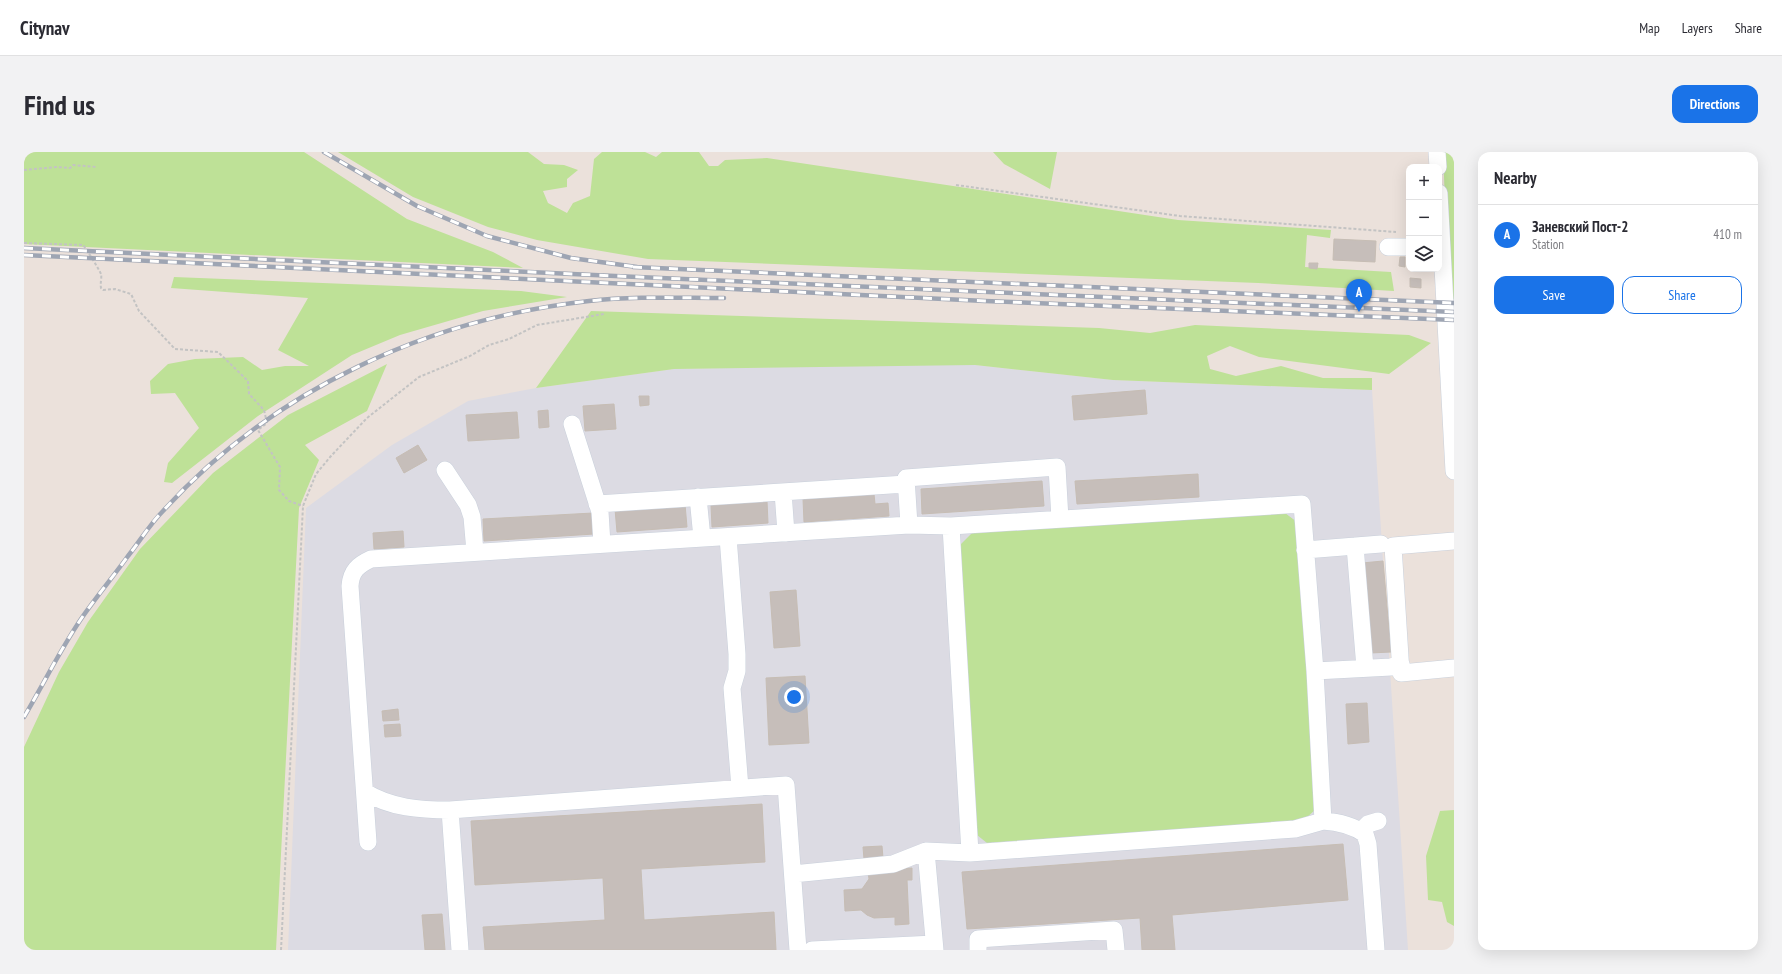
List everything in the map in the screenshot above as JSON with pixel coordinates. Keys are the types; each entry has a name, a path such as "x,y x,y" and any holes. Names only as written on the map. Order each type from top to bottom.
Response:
{"street":[{"path":"1437,152 1438,164"},
{"path":"1440,200 1444,248 1454,471"},
{"path":"1388,247 1405,240"},
{"path":"572,424 600,512 602,544"},
{"path":"909,526 906,478 1057,467 1060,519"},
{"path":"445,470 468,505 472,517 475,552"},
{"path":"597,504 906,484"},
{"path":"783,492 786,533"},
{"path":"698,497 702,538"},
{"path":"368,842 350,576 362,563 371,559 786,533 909,526 951,526 1302,504 1315,671 1323,821"},
{"path":"951,526 970,853"},
{"path":"728,537 737,654 737,671 732,688 740,788"},
{"path":"1454,541 1393,546 1401,673 1454,668"},
{"path":"1306,550 1382,544"},
{"path":"1355,546 1365,668"},
{"path":"1315,671 1401,664"},
{"path":"365,792 378,800 397,806 421,810 450,810 786,785 798,950"},
{"path":"450,810 460,950"},
{"path":"793,874 893,864 926,851 970,853 1295,829 1323,821 1337,822 1354,827 1365,834 1368,844 1376,950"},
{"path":"1361,831 1368,824 1378,821"},
{"path":"812,950 935,947 926,851"},
{"path":"978,950 978,939 1114,930 1116,950"}],"path":[{"path":"24,170 57,167 70,168 73,165 97,167"},
{"path":"956,185 1180,216 1405,240"},
{"path":"24,243 84,245 100,272 100,284 103,290 115,289 131,294 139,311 176,349 221,354 248,381 249,391 252,398 264,410 266,423 258,430 280,467 279,490 289,501 303,506"},
{"path":"281,950 303,506 316,474 367,418 419,376 470,356 490,345 509,339 537,325 604,314"}],"shaded area":[{"path":"873,365 975,365 1113,380 1372,390 1408,950 288,950 306,508 392,445 468,401 536,388 674,369"}],"green space":[{"path":"24,152 304,152 407,219 493,252 523,268 24,244"},
{"path":"338,152 528,152 544,164 564,165 578,170 567,179 567,187 543,191 548,203 567,213 573,203 590,196 594,159 602,152 645,152 656,157 662,152 699,152 709,166 718,166 725,160 767,158 1178,220 1331,230 1330,238 1307,235 1305,267 1391,272 1394,291 1258,283 648,259 537,240 488,227 413,197"},
{"path":"993,152 1057,152 1050,189 1004,164"},
{"path":"1443,152 1454,152 1454,299 1449,299"},
{"path":"174,277 521,291 567,297 483,311 400,335 352,355 258,416 172,483 164,482 168,463 199,428 175,393 151,394 150,381 168,364 195,359 243,357 262,370 285,366 309,366 278,350 308,298 171,288"},
{"path":"591,311 1099,328 1150,333 1195,325 1409,335 1431,343 1389,374 1259,357 1230,346 1207,356 1210,369 1236,376 1281,366 1323,378 1372,378 1372,390 1113,380 975,365 674,369 536,388"},
{"path":"387,364 367,411 305,445 319,460 299,508 276,950 24,950 24,747 59,672 88,622 140,549 213,473 288,415"},
{"path":"1285,513 1297,522 1316,809 1303,821 987,843 977,835 959,546 972,533"},
{"path":"1454,810 1454,926 1447,922 1442,902 1428,900 1426,856 1440,811"}],"building":[{"path":"1334,239 1376,241 1375,262 1333,260"},
{"path":"1400,257 1405,257 1405,267 1399,266"},
{"path":"1309,263 1318,263 1317,269 1309,268"},
{"path":"1410,278 1421,279 1421,288 1410,287"},
{"path":"1145,390 1147,414 1074,420 1072,396"},
{"path":"639,396 649,396 649,405 640,406"},
{"path":"614,404 616,429 585,431 583,406"},
{"path":"548,410 549,427 539,428 538,411"},
{"path":"517,412 519,438 468,441 466,415"},
{"path":"418,445 427,460 404,473 396,458"},
{"path":"1198,474 1199,497 1077,504 1075,481"},
{"path":"1042,481 1044,506 922,514 921,489"},
{"path":"874,494 875,504 888,503 889,516 804,522 803,499"},
{"path":"767,501 768,523 712,527 711,505"},
{"path":"685,504 687,527 617,532 615,509"},
{"path":"593,513 594,534 484,541 483,519"},
{"path":"403,531 404,547 374,549 373,533"},
{"path":"1383,561 1391,652 1370,653 1362,563"},
{"path":"796,590 800,646 774,648 770,592"},
{"path":"805,676 809,743 769,745 766,678"},
{"path":"1367,703 1369,742 1348,744 1346,704"},
{"path":"398,709 399,720 383,721 382,711"},
{"path":"400,724 401,736 385,737 384,725"},
{"path":"762,804 765,862 641,869 644,920 774,912 776,950 485,950 483,927 605,920 603,878 475,885 471,821"},
{"path":"1343,844 1348,900 1172,915 1175,950 1142,950 1140,918 967,929 962,872"},
{"path":"882,846 883,858 864,859 863,847"},
{"path":"912,868 912,880 907,880 909,924 895,925 895,917 874,918 861,910 845,911 844,890 862,889 869,879 868,871"},
{"path":"442,914 445,950 425,950 422,915"}],"railway":[{"path":"324,152 417,206 487,236 571,258 637,267"},
{"path":"24,248 615,276 1454,312"},
{"path":"24,255 985,301 1454,320"},
{"path":"633,267 1454,303"},
{"path":"24,717 73,631 158,516 206,468 253,430 303,396 356,367 412,343 470,324 529,310 606,299 724,298"}],"place":[{"name":"Заневский Пост-2","path":"1359,312"}]}
